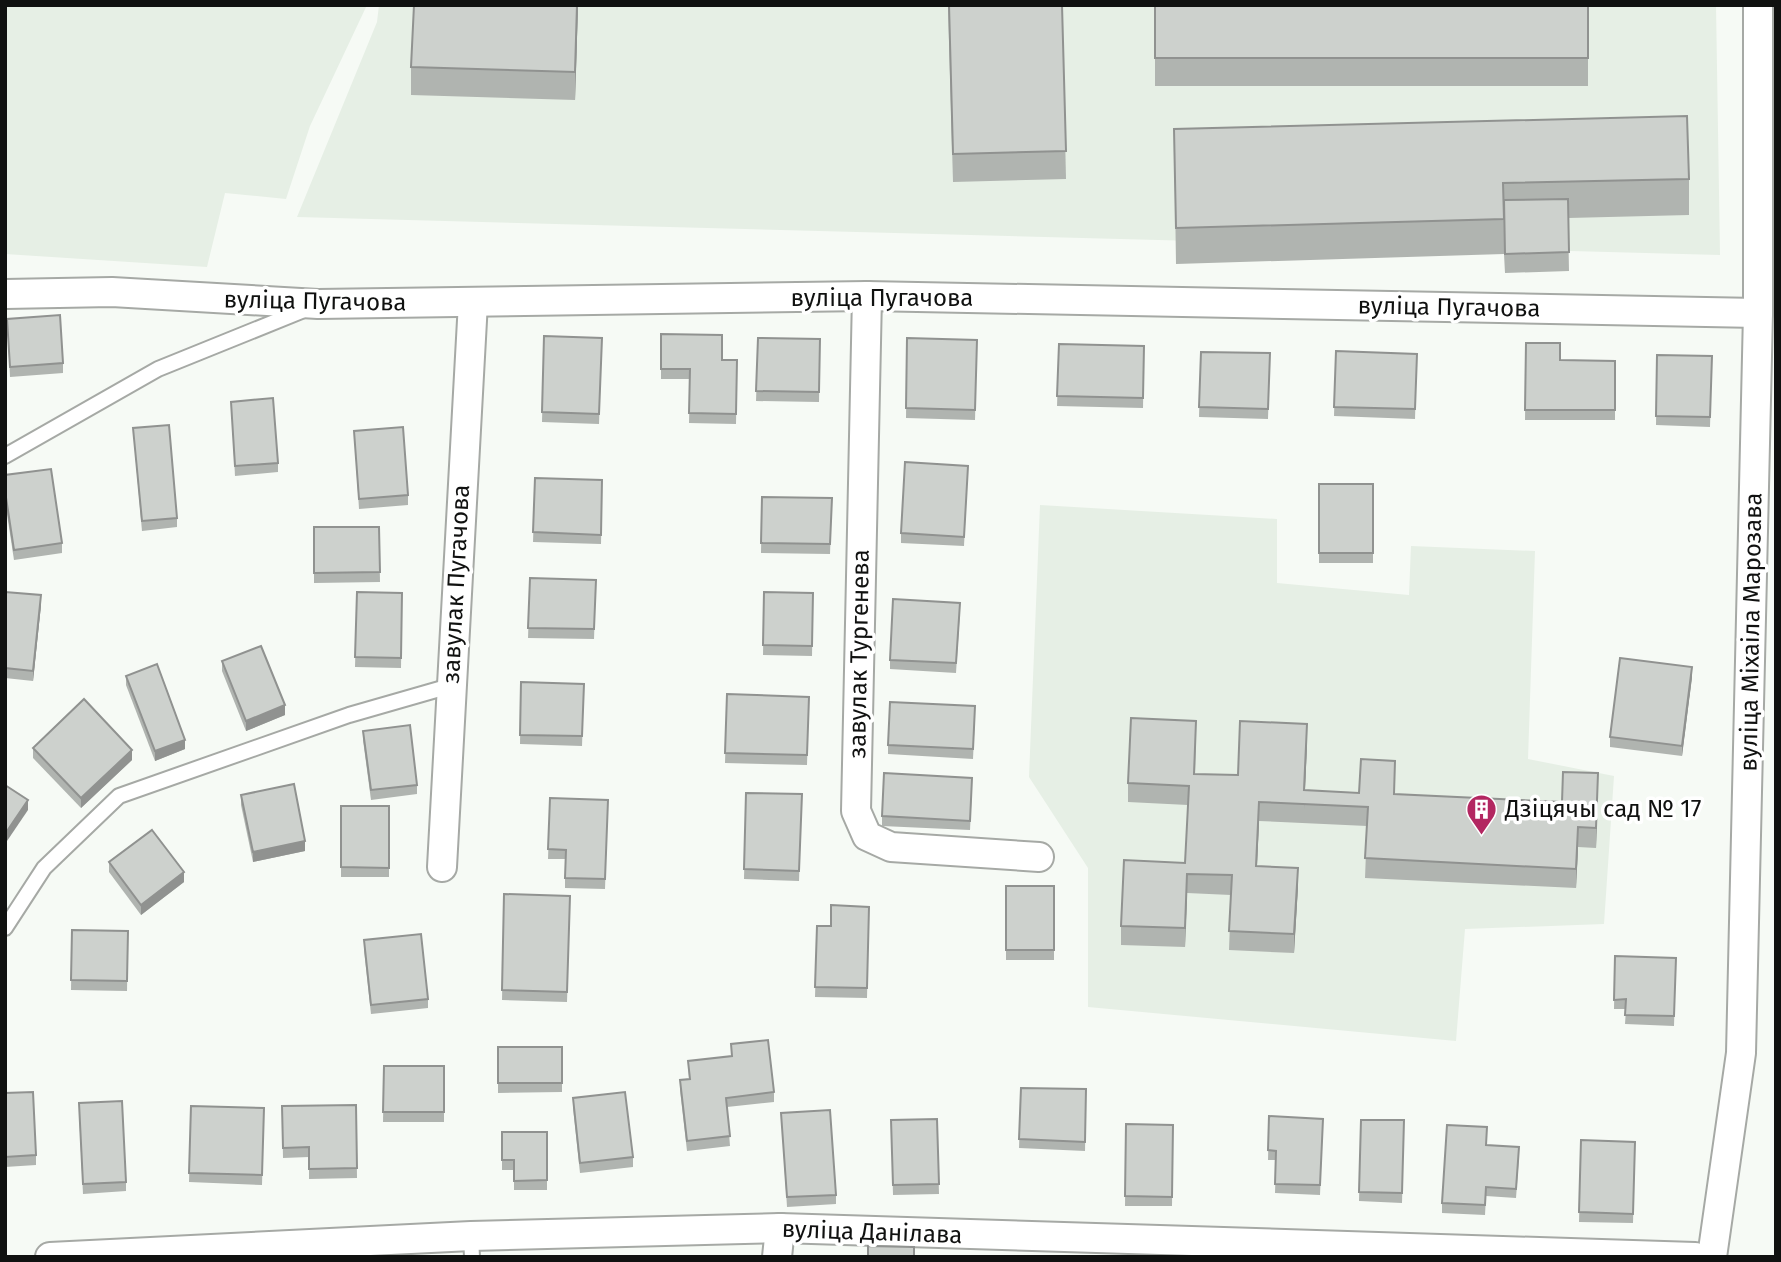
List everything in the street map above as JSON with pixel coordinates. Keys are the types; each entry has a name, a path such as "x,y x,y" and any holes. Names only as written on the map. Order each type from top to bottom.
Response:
{"street":[{"name":"вуліца Міхаіла Марозава","path":"1712,1257 1741,1053 1758,313 1768,189 1758,5"},
{"name":"вуліца Пугачова","path":"5,294 112,292 318,304 867,296 1758,313"},
{"name":"завулак Тургенева","path":"867,296 856,811 867,836 891,847 1039,857"},
{"name":"завулак Пугачова","path":"442,867 473,302"},
{"name":"вуліца Данілава","path":"50,1257 472,1246 780,1228 1695,1257"},
{"path":"777,1257 780,1228"}],"lane":[{"path":"5,456 158,369 318,304"},
{"path":"5,928 44,868 119,796 349,715 450,686"}],"shaded area":[{"path":"5,5 367,5 310,126 286,199 225,193 207,267 5,254"},
{"path":"379,5 1716,5 1720,255 297,217 377,22"},
{"path":"1040,505 1277,519 1277,583 1409,595 1411,546 1535,551 1528,759 1614,776 1604,924 1465,929 1456,1041 1088,1007 1088,868 1029,777"}],"building":[{"path":"414,5 577,5 575,72 411,67"},
{"path":"949,5 1062,5 1066,151 953,154"},
{"path":"1155,5 1588,5 1588,58 1155,58"},
{"path":"1687,116 1689,179 1503,183 1504,219 1176,228 1174,129"},
{"path":"1568,199 1569,252 1505,254 1504,200"},
{"path":"60,315 63,363 10,367 7,319"},
{"path":"661,334 722,335 722,360 737,360 736,414 689,413 690,369 661,369"},
{"path":"544,336 602,338 599,414 542,412"},
{"path":"758,338 820,339 819,392 756,391"},
{"path":"907,338 977,340 975,410 906,408"},
{"path":"1526,343 1560,343 1560,360 1615,361 1615,410 1525,410"},
{"path":"1059,344 1144,346 1143,398 1057,396"},
{"path":"1336,351 1417,354 1415,409 1334,407"},
{"path":"1201,352 1270,353 1268,409 1199,407"},
{"path":"1657,355 1712,356 1710,417 1656,416"},
{"path":"273,398 278,463 235,466 231,402"},
{"path":"169,425 177,518 142,521 133,428"},
{"path":"403,427 408,495 359,499 354,431"},
{"path":"905,462 968,466 964,537 901,533"},
{"path":"51,469 62,543 14,550 5,475"},
{"path":"535,478 602,480 601,535 533,532"},
{"path":"1319,484 1373,484 1373,553 1319,553"},
{"path":"762,497 832,498 830,544 761,543"},
{"path":"314,527 379,527 380,572 314,573"},
{"path":"530,578 596,580 594,629 528,628"},
{"path":"5,592 41,595 33,671 5,668"},
{"path":"357,592 402,593 401,658 355,657"},
{"path":"764,592 813,593 812,646 763,645"},
{"path":"893,599 960,603 956,663 890,660"},
{"path":"261,646 285,705 246,721 222,661"},
{"path":"1620,658 1692,667 1682,746 1610,737"},
{"path":"157,664 185,740 155,751 126,676"},
{"path":"521,682 584,684 582,736 520,735"},
{"path":"727,694 809,697 807,755 725,753"},
{"path":"84,699 132,750 81,798 33,748"},
{"path":"890,702 975,706 973,749 888,745"},
{"name":"Дзіцячы сад № 17","path":"1131,718 1196,721 1194,774 1238,775 1240,721 1307,724 1304,790 1359,793 1361,759 1395,761 1394,794 1562,802 1563,772 1598,773 1596,828 1578,827 1576,869 1365,858 1368,807 1259,802 1256,866 1298,868 1294,934 1229,931 1232,875 1187,874 1185,928 1121,926 1124,860 1185,863 1189,786 1128,783"},
{"path":"410,725 417,785 371,790 363,731"},
{"path":"884,773 972,778 970,821 882,816"},
{"path":"294,784 305,841 253,852 241,795"},
{"path":"5,785 28,800 5,834"},
{"path":"746,793 802,794 799,871 744,869"},
{"path":"550,798 608,800 605,879 565,878 566,850 548,849"},
{"path":"341,806 389,806 389,868 341,867"},
{"path":"152,830 184,872 141,905 109,862"},
{"path":"1006,886 1054,886 1054,950 1006,950"},
{"path":"504,894 570,896 567,992 502,990"},
{"path":"831,905 869,907 867,988 815,987 817,926 831,926"},
{"path":"72,930 128,931 127,981 71,980"},
{"path":"421,934 428,999 371,1005 364,940"},
{"path":"1615,956 1676,958 1674,1016 1625,1015 1626,999 1614,1000"},
{"path":"768,1040 774,1092 726,1098 730,1136 687,1141 680,1080 690,1079 688,1061 732,1056 731,1044"},
{"path":"498,1047 562,1047 562,1083 498,1083"},
{"path":"384,1066 444,1066 444,1112 383,1112"},
{"path":"1021,1088 1086,1089 1085,1142 1019,1139"},
{"path":"33,1092 36,1155 5,1157 5,1093"},
{"path":"625,1092 633,1157 580,1163 573,1098"},
{"path":"122,1101 126,1182 83,1184 79,1103"},
{"path":"356,1105 357,1168 309,1169 309,1147 283,1148 282,1106"},
{"path":"191,1106 264,1108 262,1175 189,1173"},
{"path":"830,1110 836,1195 787,1197 781,1113"},
{"path":"1269,1116 1323,1119 1320,1185 1275,1184 1276,1151 1268,1150"},
{"path":"937,1119 939,1184 893,1185 891,1120"},
{"path":"1361,1120 1404,1120 1402,1193 1359,1192"},
{"path":"1126,1124 1173,1125 1172,1197 1125,1196"},
{"path":"1447,1125 1487,1127 1486,1145 1519,1147 1516,1189 1486,1187 1485,1205 1442,1203"},
{"path":"502,1132 547,1132 547,1180 514,1181 514,1160 502,1160"},
{"path":"1581,1140 1635,1142 1633,1214 1579,1212"},
{"path":"868,1246 914,1247 914,1257 868,1257"}],"place":[{"name":"Дзіцячы сад № 17","path":"1482,836"}]}
